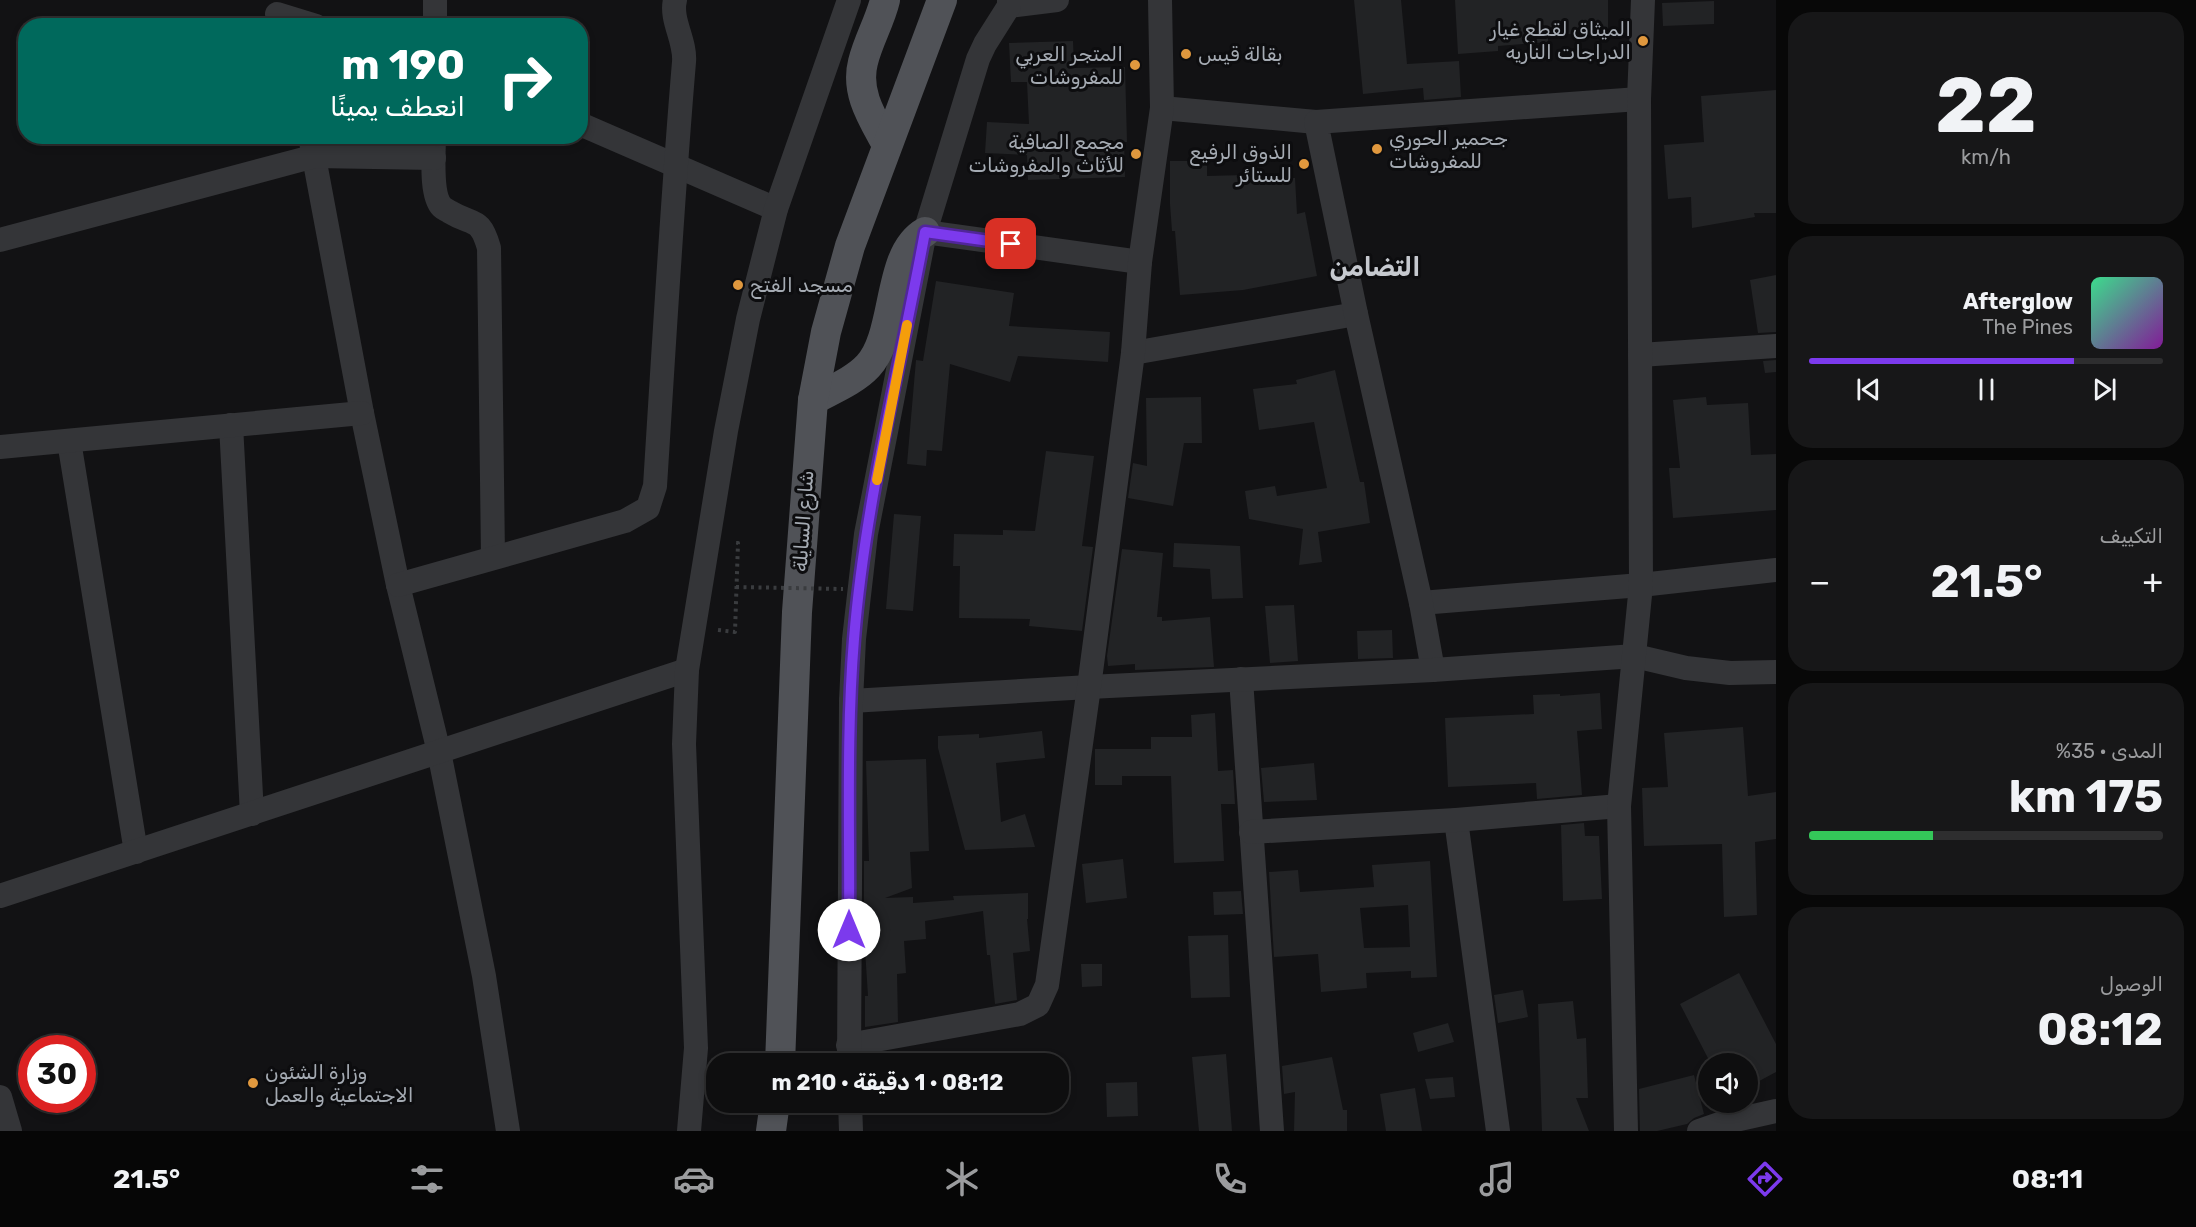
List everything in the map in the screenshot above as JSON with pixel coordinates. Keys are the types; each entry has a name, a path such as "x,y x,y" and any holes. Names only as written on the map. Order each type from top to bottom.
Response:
{"main road":[{"path":"885,0 863,63 860,79 866,104 887,145"},
{"name":"شارع السايلة","path":"781,1053 796,612 813,400 826,332 849,246 942,0"},
{"path":"813,400 858,375 873,359 882,338 903,260 909,246 925,232"},
{"path":"771,1131 773,1113"},
{"path":"785,1113 787,1131"}],"street":[{"path":"435,0 435,18"},
{"path":"398,585 625,521 648,508 656,486 675,167 685,54 673,8 675,0"},
{"path":"689,1131 696,1048 684,744 687,670 726,431 746,331 776,209 849,0"},
{"path":"849,1053 851,701 854,639 866,534 925,232 978,59 985,44 1009,3 1057,0"},
{"path":"853,1053 1020,1014 1038,1005 1047,984 1133,353 1140,262 1162,108 1160,0"},
{"path":"1626,1131 1619,806 1641,585 1639,99 1643,0"},
{"path":"277,13 292,18"},
{"path":"1162,108 1316,122 1639,99"},
{"path":"1316,122 1356,314 1421,603 1432,670"},
{"path":"588,128 776,209"},
{"path":"0,240 312,146 434,147 435,194 441,207 454,215 475,221 484,231 489,248 493,558"},
{"path":"312,146 362,413 398,585 439,752 484,976 508,1131"},
{"path":"925,232 1140,262"},
{"path":"1133,353 1356,314"},
{"path":"1640,355 1776,346"},
{"path":"0,447 362,413"},
{"path":"231,425 252,813"},
{"path":"69,441 136,852"},
{"path":"1421,603 1641,585 1776,570"},
{"path":"851,701 1432,670 1635,656 1686,668 1730,673 1776,672"},
{"path":"0,896 687,670"},
{"path":"1241,679 1272,1131"},
{"path":"1251,832 1456,820 1619,806"},
{"path":"1456,820 1498,1131"},
{"path":"0,1097 10,1131"},
{"path":"1699,1131 1722,1123 1776,1111"},
{"path":"850,1113 851,1131"}],"path":[{"path":"735,632 738,543"},
{"path":"736,587 843,589"}],"building":[{"path":"1354,0 1401,0 1407,64 1459,61 1461,97 1424,100 1423,88 1363,94"},
{"path":"1455,0 1608,0 1608,34 1548,34 1548,42 1498,46 1498,51 1458,54"},
{"path":"1714,1 1714,24 1663,26 1662,3"},
{"path":"1073,41 1074,68 1125,67 1127,142 1124,142 1125,177 1028,180 1027,155 985,153 987,122 1029,124 1027,82 1011,82 1009,43"},
{"path":"1776,90 1776,213 1754,213 1755,217 1692,228 1691,197 1668,199 1664,145 1704,142 1701,96"},
{"path":"1170,161 1207,161 1207,176 1245,175 1245,179 1295,178 1297,214 1305,212 1317,276 1243,290 1180,295 1175,231 1172,231"},
{"path":"1776,275 1776,332 1758,333 1750,280"},
{"path":"936,281 1014,293 1009,326 1110,332 1108,362 1018,356 1010,382 950,364 942,451 927,450 926,466 907,464 916,360 923,361"},
{"path":"1776,360 1776,372 1765,373 1763,361"},
{"path":"1335,370 1360,482 1364,482 1370,523 1318,532 1322,562 1299,565 1303,529 1249,519 1245,491 1275,486 1277,496 1327,488 1314,422 1259,430 1253,389 1297,384 1296,380"},
{"path":"1201,397 1202,443 1184,443 1173,506 1128,498 1133,463 1147,466 1146,398"},
{"path":"1706,397 1707,405 1748,403 1751,455 1776,454 1776,510 1673,518 1669,468 1680,468 1673,400"},
{"path":"1046,451 1094,456 1082,546 1093,547 1082,631 1029,626 1030,619 959,618 960,566 953,566 954,534 1003,535 1003,530 1035,531"},
{"path":"894,514 921,516 913,611 886,609"},
{"path":"1174,543 1240,546 1243,598 1212,599 1210,569 1173,567"},
{"path":"1122,549 1163,553 1157,617 1162,617 1162,621 1210,617 1214,667 1135,670 1135,664 1108,666 1107,656"},
{"path":"1294,605 1298,661 1270,663 1265,606"},
{"path":"1392,630 1393,658 1358,659 1357,631"},
{"path":"1600,693 1602,729 1577,731 1582,795 1537,799 1536,783 1448,787 1445,718 1534,714 1533,695 1560,694 1560,696"},
{"path":"1215,713 1218,771 1233,770 1235,804 1221,804 1224,861 1174,863 1171,776 1122,776 1122,785 1095,785 1095,749 1151,749 1151,737 1192,737 1191,715"},
{"path":"1743,727 1748,796 1776,792 1776,839 1755,842 1757,915 1724,917 1722,844 1644,846 1642,788 1668,787 1664,733"},
{"path":"1042,731 1045,758 996,763 1001,822 1025,814 1035,847 965,850 938,748 938,736 979,734 979,738"},
{"path":"926,759 929,851 910,852 912,888 885,898 913,897 913,903 954,900 953,896 1028,893 1027,919 1030,951 1013,953 1017,1000 995,1004 983,911 925,921 926,939 904,941 906,973 897,974 898,1022 865,1027 865,996 868,996 865,949 868,949 864,906 864,861 869,861 866,761"},
{"path":"1314,763 1317,800 1264,802 1261,768"},
{"path":"1584,823 1585,836 1599,836 1602,899 1563,901 1561,825"},
{"path":"1123,859 1127,898 1086,903 1082,864"},
{"path":"1430,861 1437,977 1411,978 1411,971 1366,973 1367,988 1321,992 1318,954 1274,957 1269,872 1298,870 1300,892 1374,887 1372,865","holes":["1408,905 1410,947 1364,948 1360,908"]},
{"path":"1241,891 1243,914 1214,915 1213,892"},
{"path":"1228,935 1230,997 1191,998 1188,936"},
{"path":"1081,964 1102,964 1102,986 1082,987"},
{"path":"1739,973 1776,1044 1776,1072 1758,1082 1758,1053 1705,1053 1680,1004"},
{"path":"1523,990 1528,1017 1498,1023 1494,995"},
{"path":"1573,1001 1577,1039 1586,1038 1588,1098 1576,1098 1589,1131 1542,1131 1538,1004"},
{"path":"1448,1023 1454,1042 1418,1052 1413,1033"},
{"path":"1226,1054 1232,1131 1199,1131 1192,1057"},
{"path":"1332,1057 1343,1110 1347,1110 1347,1131 1294,1131 1295,1092 1284,1094 1282,1066"},
{"path":"1694,1075 1698,1091 1698,1113 1704,1114 1687,1124 1657,1131 1640,1131 1639,1089"},
{"path":"1453,1077 1455,1097 1430,1099 1425,1079"},
{"path":"1137,1082 1138,1116 1107,1117 1106,1083"},
{"path":"1415,1088 1422,1131 1386,1131 1380,1094"}],"slow traffic":[{"path":"877,480 907,325"}],"place":[{"name":"الميثاق لقطع غيار الدراجات الناريه","path":"1643,41"},
{"name":"بقالة قيس","path":"1186,54"},
{"name":"المتجر العربي للمفروشات","path":"1135,65"},
{"name":"جحمير الحوري للمفروشات","path":"1377,149"},
{"name":"مجمع الصافية للأثاث والمفروشات","path":"1136,154"},
{"name":"الذوق الرفيع للستائر","path":"1304,164"},
{"name":"مسجد الفتح","path":"738,285"},
{"name":"وزارة الشئون الاجتماعية والعمل","path":"253,1083"}],"district":[{"name":"التضامن","path":"1375,267"}],"route":[{"path":"849,930 851,701 854,639 866,534 925,232 1011,244"}]}
